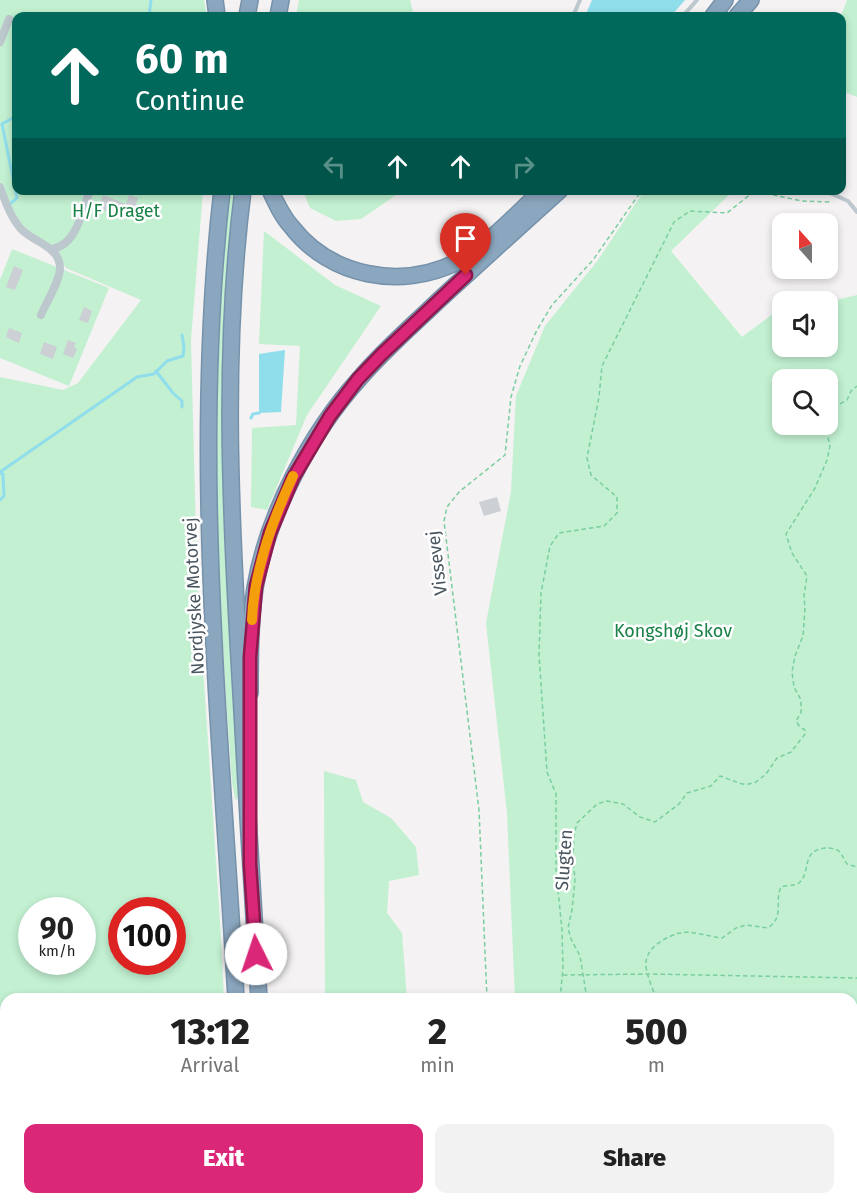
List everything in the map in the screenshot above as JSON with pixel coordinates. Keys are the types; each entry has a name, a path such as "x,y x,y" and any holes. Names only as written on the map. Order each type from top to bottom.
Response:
{"highway":[{"path":"740,12 752,0"},
{"path":"208,420 205,279 212,195"},
{"name":"Nordjyske Motorvej","path":"222,195 213,291 208,420 213,605 236,993"},
{"path":"242,195 237,239 231,369 231,482 259,993"},
{"path":"273,195 291,226 315,251 348,268 368,274 392,277 416,276 439,270 459,261 478,248 536,195"},
{"path":"250,864 252,610 270,533 293,478 324,425 358,379 419,319 555,195"}],"street":[{"path":"0,42 9,19"},
{"path":"0,187 20,228 34,240 52,249 58,257 59,274 41,315"},
{"path":"52,249 61,248 69,241 88,195"}],"lane":[{"path":"686,12 696,0"},
{"path":"834,195 848,201 857,212"}],"path":[{"name":"Vissevej","path":"488,993 478,810 444,521 447,507 459,492 505,455 510,397 520,366 537,330 552,305 593,260 638,195"},
{"path":"560,993 562,930 556,870 556,794 547,772 539,655 541,593 550,546 560,533 604,526 616,513 616,497 591,475 587,458 600,397 602,366 674,222 690,211 727,213 751,195"},
{"path":"774,195 802,201 848,201"},
{"path":"838,405 847,400 851,391 857,386"},
{"name":"Slugten","path":"586,993 580,956 568,928 575,880 573,857 577,823 597,804 607,801 623,804 640,817 655,822 679,804 687,793 711,786 720,777 742,784 756,782 766,774 777,759 791,752 805,734 805,730 796,721 801,713 801,700 794,687 792,672 802,636 807,576 792,552 786,534 815,488 827,460 830,446 827,435"},
{"path":"654,993 646,962 650,950 656,944 680,933 722,938 736,928 746,925 754,925 762,929 772,925 780,906 778,893 781,887 797,884 800,881 813,852 832,848 839,851 847,864 857,867"},
{"path":"562,975 649,974 857,978"}],"green space":[{"path":"0,0 204,0 206,12 12,12 12,195 203,195 191,340 197,578 224,993 0,993 0,377 63,390 78,383 141,300 66,268 51,246 36,239 21,223 6,199 0,181"},
{"path":"299,0 410,0 413,12 297,12"},
{"path":"847,0 857,0 857,97 846,93 846,12 842,12"},
{"path":"229,195 237,195 239,792 237,800 232,782 226,694 216,476 216,402 221,281"},
{"path":"305,195 396,195 361,219 336,221 310,208"},
{"name":"Kongshøj Skov","path":"641,195 729,195 671,251 742,337 772,314 772,357 838,357 838,300 857,295 857,993 515,993 507,813 486,623 511,492 516,396 545,326 598,260"},
{"path":"264,231 335,285 381,306 307,415 267,510 251,507 252,428 296,425 300,346 259,344"},
{"name":"H/F Draget","path":"12,249 109,288 69,386 0,358 0,280"},
{"path":"324,771 356,780 363,802 391,818 416,847 419,875 389,881 387,913 402,933 407,993 325,993"}],"water":[{"path":"592,0 685,0 674,12 587,12"},
{"path":"285,350 281,412 259,413 259,354"}],"building":[{"path":"103,195 126,204 129,195 138,198 135,215 112,207 109,212 98,208"},
{"path":"14,266 23,270 15,290 6,287"},
{"path":"84,307 92,311 88,323 79,320"},
{"path":"9,328 22,333 19,343 6,337"},
{"path":"68,340 76,343 74,347 77,349 73,358 63,354"},
{"path":"44,342 57,347 53,359 40,354"},
{"path":"497,497 501,511 484,516 479,502"}],"waterway":[{"path":"150,12 151,0"},
{"path":"12,118 2,124 12,173"},
{"path":"11,203 17,198 16,195"},
{"path":"0,472 137,377 154,374 167,361 183,356 182,335"},
{"path":"156,371 182,401 182,407"},
{"path":"251,418 253,414 259,413"},
{"path":"0,473 3,474 4,496 0,500"}],"slow traffic":[{"path":"252,620 256,586 270,533 293,476"}],"route":[{"path":"256,954 250,864 250,657 252,610 270,533 293,478 312,443 358,379 466,275"}]}
